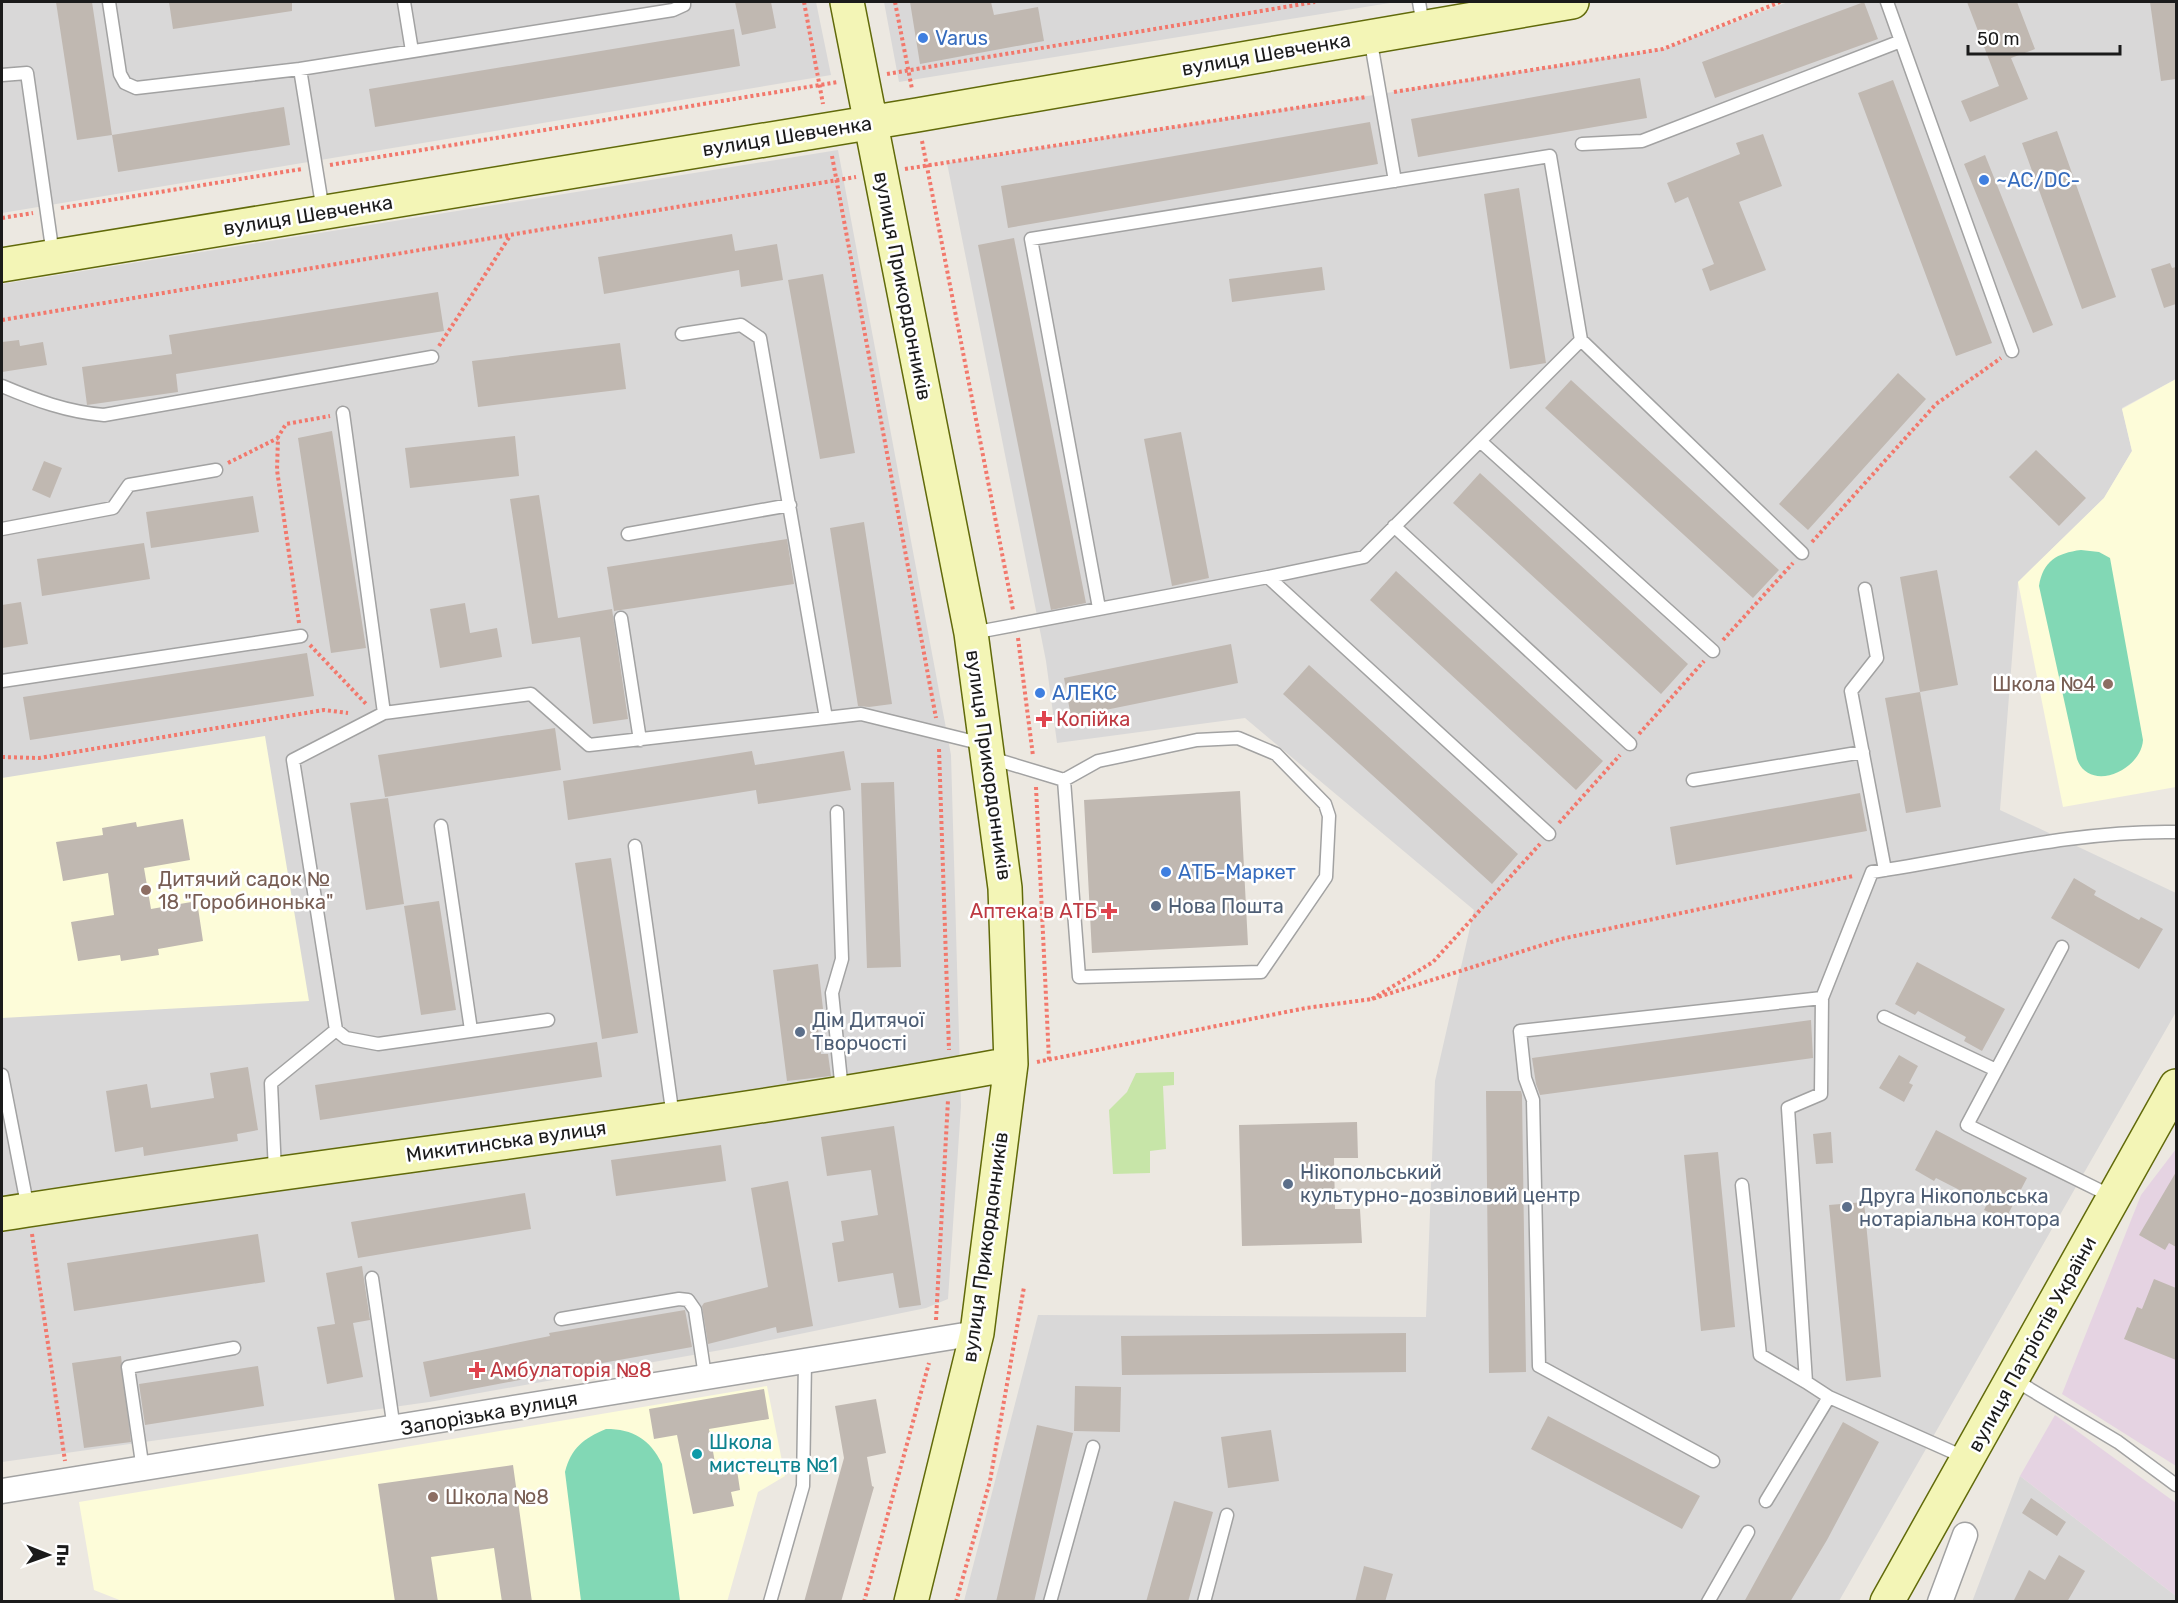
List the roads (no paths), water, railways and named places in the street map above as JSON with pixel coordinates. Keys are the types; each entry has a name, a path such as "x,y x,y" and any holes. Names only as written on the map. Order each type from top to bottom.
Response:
{"street":[{"name":"вулиця Прикордонників","path":"847,2 971,633 1005,888 1011,1064 977,1333 910,1602"},
{"name":"вулиця Шевченка","path":"2,265 917,115 1370,35 1421,14 1572,2"},
{"name":"Микитинська вулиця","path":"15,1212 276,1173 843,1095 1011,1064"},
{"name":"вулиця Патріотів України","path":"1887,1602 2176,1086"},
{"name":"Запорізька вулиця","path":"2,1491 143,1470 977,1333"},
{"path":"1940,1602 1965,1535"}],"lane":[{"path":"109,2 120,74 124,83 136,88 300,69 673,10 684,5 684,2"},
{"path":"404,2 412,51"},
{"path":"1887,2 2012,351"},
{"path":"1370,35 1395,181"},
{"path":"1582,144 1642,141 1901,41"},
{"path":"300,69 323,212"},
{"path":"2,75 27,73 53,256"},
{"path":"1100,608 1031,239 1550,156 1581,340 1802,553"},
{"path":"682,334 741,325 760,338 826,718"},
{"path":"971,633 1364,557 1581,340"},
{"path":"2,386 37,401 79,413 104,415 432,357"},
{"path":"343,413 381,714"},
{"path":"1480,441 1713,651"},
{"path":"2,529 113,508 129,485 216,470"},
{"path":"628,534 790,505"},
{"path":"1394,526 1630,744"},
{"path":"1268,577 1549,834"},
{"path":"1865,589 1877,658 1851,691 1885,870"},
{"path":"621,618 640,740"},
{"path":"2,681 301,636"},
{"path":"548,1020 378,1044 346,1038 336,1030 293,760 381,714 531,694 589,745 861,714 938,733 1064,780 1098,761 1197,740 1238,738 1276,754 1325,804 1329,816 1326,877 1262,972 1079,977 1064,780"},
{"path":"1693,780 1863,752"},
{"path":"837,812 842,959 832,993 843,1095"},
{"path":"441,826 471,1030"},
{"path":"1806,1382 1788,1108 1821,1094 1822,998 1872,872 2048,842 2136,831 2176,832"},
{"path":"635,846 673,1118"},
{"path":"2062,947 1967,1125 2114,1198"},
{"path":"1713,1461 1539,1366 1533,1100 1525,1078 1520,1030 1822,998"},
{"path":"1884,1017 1996,1070"},
{"path":"276,1173 271,1083 336,1030"},
{"path":"2,1075 15,1212"},
{"path":"1742,1185 1760,1355 1829,1396 1967,1459"},
{"path":"372,1278 394,1429"},
{"path":"561,1318 679,1299 688,1300 695,1310 705,1376"},
{"path":"143,1470 128,1367 234,1348"},
{"path":"770,1602 803,1486 805,1361"},
{"path":"2012,1379 2118,1442 2176,1485"},
{"path":"1766,1501 1829,1396"},
{"path":"1050,1602 1093,1447"},
{"path":"1204,1602 1227,1515"},
{"path":"1708,1602 1748,1532"}],"place":[{"name":"Varus","path":"923,38"},
{"name":"~AC/DC-","path":"1984,180"},
{"name":"Школа №4","path":"2108,684"},
{"name":"АЛЕКС","path":"1040,693"},
{"name":"Копійка","path":"1044,719"},
{"name":"АТБ-Маркет","path":"1166,872"},
{"name":"Дитячий садок № 18 \"Горобинонька\"","path":"146,890"},
{"name":"Нова Пошта","path":"1156,906"},
{"name":"Аптека в АТБ","path":"1109,911"},
{"name":"Дім Дитячої Творчості","path":"800,1032"},
{"name":"Нікопольський культурно-дозвіловий центр","path":"1288,1184"},
{"name":"Друга Нікопольська нотаріальна контора","path":"1847,1207"},
{"name":"Амбулаторія №8","path":"477,1370"},
{"name":"Школа мистецтв №1","path":"697,1454"},
{"name":"Школа №8","path":"433,1497"}]}
